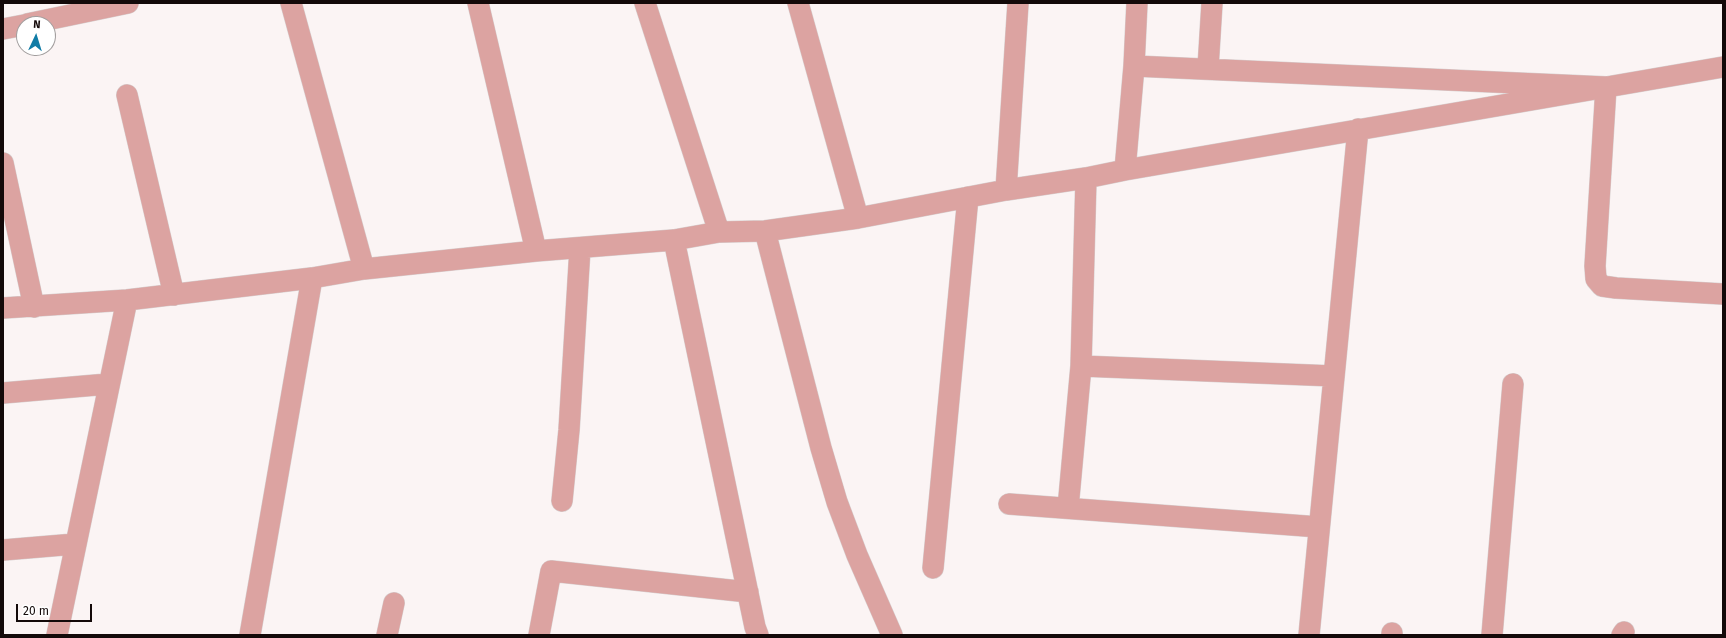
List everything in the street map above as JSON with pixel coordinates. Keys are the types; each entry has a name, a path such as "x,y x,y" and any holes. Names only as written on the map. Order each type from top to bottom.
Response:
{"street":[{"path":"56,18 128,3"},
{"path":"291,3 364,269"},
{"path":"478,3 536,251"},
{"path":"645,3 719,232"},
{"path":"798,3 858,218"},
{"path":"1006,190 1018,3"},
{"path":"1125,170 1134,66 1137,3"},
{"path":"1208,68 1212,3"},
{"path":"3,29 16,26"},
{"path":"1134,66 1208,68 1606,87"},
{"path":"3,308 34,307 174,295 312,278 364,269 536,251 674,240 719,232 765,231 858,218 1006,190 1086,178 1358,129 1723,67"},
{"path":"1606,87 1595,266 1596,279 1602,286 1616,288 1723,294"},
{"path":"127,95 174,295"},
{"path":"1309,635 1358,129"},
{"path":"3,163 34,307"},
{"path":"1068,508 1081,366 1086,178"},
{"path":"933,568 968,197"},
{"path":"765,231 821,448 837,502 857,555 892,635"},
{"path":"674,240 758,635"},
{"path":"562,501 569,430 580,248"},
{"path":"250,635 312,278"},
{"path":"58,635 75,544 126,300"},
{"path":"1081,366 1334,376"},
{"path":"3,393 108,384"},
{"path":"1492,635 1513,384"},
{"path":"1009,504 1319,527"},
{"path":"3,550 75,544"},
{"path":"539,635 551,571 748,592"},
{"path":"387,635 394,603"}]}
